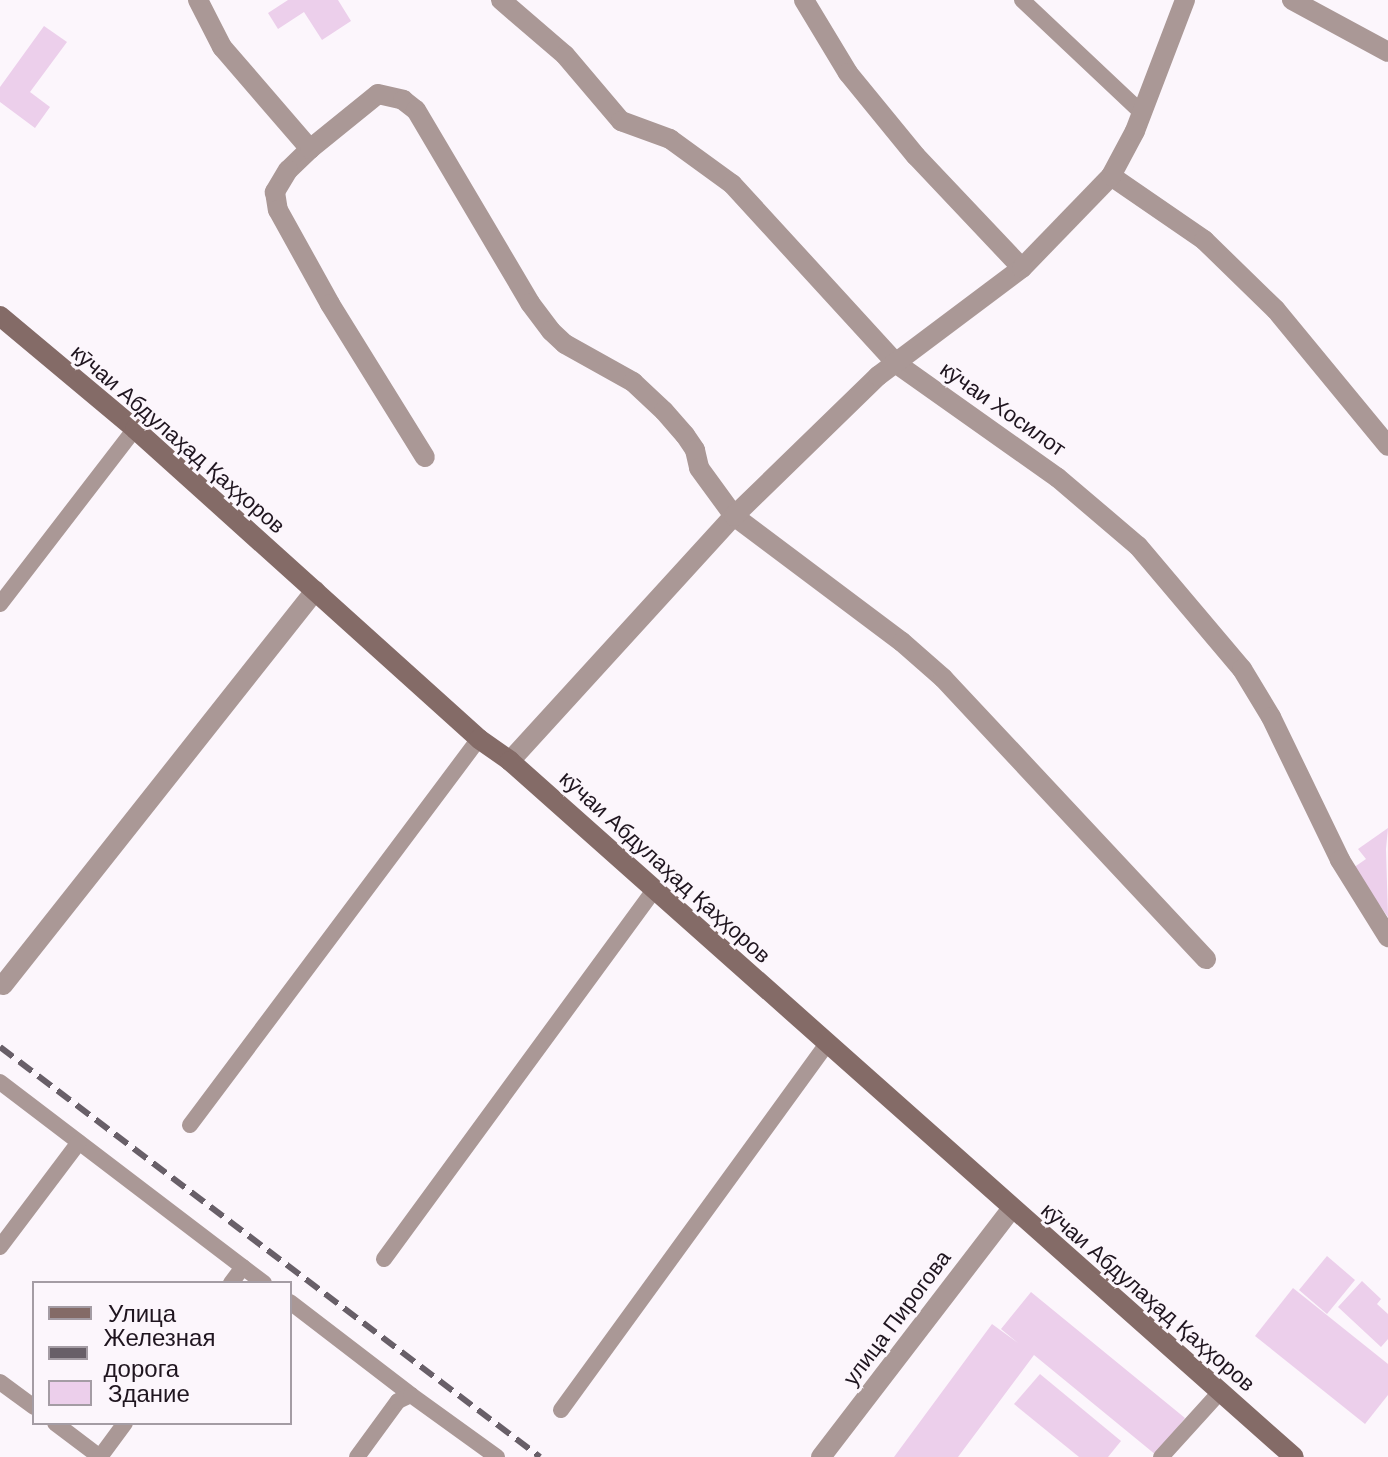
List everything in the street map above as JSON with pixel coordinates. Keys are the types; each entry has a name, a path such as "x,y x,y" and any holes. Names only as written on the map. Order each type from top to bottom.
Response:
{"main road":[{"name":"кӯчаи Абдулаҳад Қаҳҳоров","path":"0,316 135,429 479,739 510,761 1011,1209 1294,1457"}],"street":[{"path":"198,0 222,47 310,149"},
{"name":"кӯчаи Хосилот","path":"501,0 565,55 621,121 670,139 732,184 897,364 1100,510 1138,546 1209,626 1242,669 1271,717 1319,820 1388,937"},
{"path":"804,0 848,73 916,156 1022,268"},
{"path":"510,761 734,516 878,376 1022,268 1111,176 1142,113 1185,0"},
{"path":"1292,0 1388,52"},
{"path":"425,457 330,304 278,210 275,192 288,170 310,149 378,94 403,100 416,110 530,303 551,331 565,344 633,382 664,411 690,443 699,468 734,516 902,642 943,678 1206,959"},
{"path":"1111,176 1204,240 1276,310 1388,446"},
{"path":"3,985 315,591"},
{"name":"улица Пирогова","path":"821,1457 1011,1209"}],"lane":[{"path":"1022,0 1142,113"},
{"path":"0,604 135,429"},
{"path":"190,1125 479,739"},
{"path":"384,1259 654,890"},
{"path":"561,1410 827,1044"},
{"path":"0,1082 261,1281"},
{"path":"0,1247 79,1142"},
{"path":"232,1281 243,1267"},
{"path":"292,1304 497,1457"},
{"path":"0,1382 32,1406"},
{"path":"1161,1457 1220,1392"},
{"path":"357,1457 398,1401 411,1395"},
{"path":"58,1425 100,1457 124,1425"}],"building":[{"path":"288,0 338,0 351,21 322,40 304,12 278,29 268,13"},
{"path":"44,26 67,42 30,92 50,107 35,128 0,102 0,87"},
{"path":"1388,828 1388,917 1353,868 1366,859 1358,849"},
{"path":"1327,1256 1355,1280 1327,1314 1299,1290"},
{"path":"1362,1281 1381,1299 1377,1304 1388,1314 1388,1339 1381,1347 1338,1307"},
{"path":"1293,1288 1388,1364 1388,1395 1365,1424 1255,1336"},
{"path":"1031,1292 1185,1418 1156,1455 1034,1355 958,1457 894,1457 992,1324 1018,1343 1001,1329"},
{"path":"1040,1374 1121,1441 1108,1457 1079,1457 1014,1404"}],"railway":[{"path":"0,1047 540,1457"}]}
